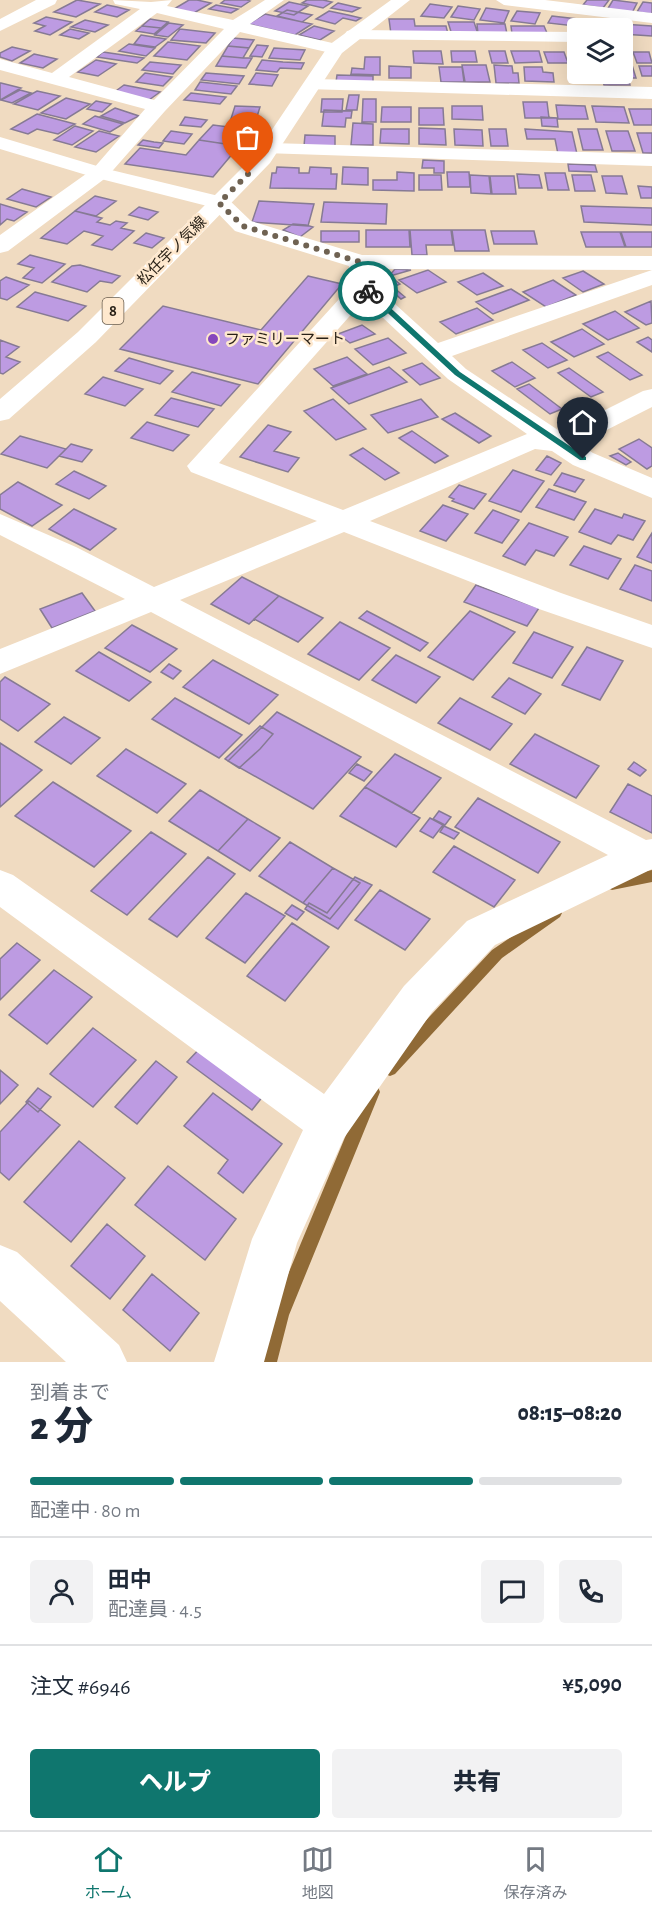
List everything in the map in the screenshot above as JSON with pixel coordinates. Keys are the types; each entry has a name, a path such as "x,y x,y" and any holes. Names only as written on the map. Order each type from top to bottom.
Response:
{"street":[{"path":"0,26 49,0"},
{"path":"121,0 158,3 236,26 335,49"},
{"path":"5,239 100,174 158,107 236,26 276,0"},
{"name":"松任宇ノ気線","path":"0,413 87,337 271,148 335,49 402,0"},
{"path":"504,0 652,18"},
{"path":"55,80 158,3"},
{"path":"353,35 567,37"},
{"path":"0,64 158,107"},
{"path":"313,85 652,93"},
{"path":"0,143 100,174 219,203 243,226 362,274 652,263"},
{"path":"271,148 652,160"},
{"path":"362,274 435,353 458,374 583,459 652,489"},
{"path":"362,274 201,466 550,601 652,637"},
{"path":"435,353 652,277"},
{"path":"0,662 344,521 531,441 560,444 652,397"},
{"path":"0,523 647,855"},
{"path":"239,1362 275,1239 329,1123 417,999 481,933 647,855"},
{"path":"0,886 329,1123"},
{"path":"0,1269 102,1362"}],"building":[{"path":"77,0 100,4 76,17 54,12"},
{"path":"189,0 211,3 194,13 174,9"},
{"path":"225,0 250,1 241,7 221,3"},
{"path":"307,0 332,2 323,8 302,3"},
{"path":"587,0 609,0 603,8 583,5"},
{"path":"613,0 637,3 632,13 607,10"},
{"path":"289,2 308,6 294,15 275,11"},
{"path":"643,2 652,3 652,14 637,12"},
{"path":"338,3 360,8 352,12 331,8"},
{"path":"430,4 452,7 444,18 421,16"},
{"path":"107,5 129,10 117,17 95,12"},
{"path":"216,5 238,9 231,13 209,9"},
{"path":"458,6 480,9 474,20 451,17"},
{"path":"486,8 509,11 504,23 480,20"},
{"path":"287,10 312,15 302,22 277,16"},
{"path":"329,11 361,18 356,21 343,18 335,24 316,19"},
{"path":"517,11 540,13 535,24 511,21"},
{"path":"265,14 312,24 295,35 248,24"},
{"path":"552,16 569,18 567,18 567,25 548,23"},
{"path":"46,17 72,22 50,35 35,31 45,26 34,23"},
{"path":"150,19 168,22 161,28 142,26"},
{"path":"389,19 414,19 415,26 446,26 448,34 391,34"},
{"path":"85,20 108,25 95,32 71,27"},
{"path":"448,22 474,22 478,34 452,35"},
{"path":"169,23 183,25 168,37 155,35"},
{"path":"477,24 505,24 507,34 478,34"},
{"path":"633,25 652,26 652,36 633,35"},
{"path":"142,26 161,28 154,34 136,31"},
{"path":"314,26 334,31 320,40 299,35"},
{"path":"511,26 544,26 547,33 512,34"},
{"path":"70,29 89,33 79,39 60,35"},
{"path":"180,29 215,33 206,43 171,40"},
{"path":"141,35 166,39 155,47 134,44"},
{"path":"233,38 254,40 249,48 228,46"},
{"path":"168,42 200,46 187,60 154,56"},
{"path":"129,44 155,48 146,56 119,51"},
{"path":"257,45 268,46 262,57 250,56"},
{"path":"228,46 249,48 243,58 222,56"},
{"path":"12,47 30,51 12,61 0,57 0,53"},
{"path":"274,48 305,50 300,60 269,58"},
{"path":"413,51 441,51 443,64 414,63"},
{"path":"451,51 475,51 477,62 452,62"},
{"path":"489,51 505,51 508,63 492,63"},
{"path":"511,51 539,51 542,62 515,63"},
{"path":"103,52 144,58 137,63 97,57"},
{"path":"544,52 564,52 567,63 548,63"},
{"path":"633,52 649,52 652,63 637,63"},
{"path":"34,54 57,59 43,68 20,63"},
{"path":"222,56 252,58 246,68 216,66"},
{"path":"365,57 380,57 380,75 351,74 352,68 364,69"},
{"path":"96,60 116,64 98,76 78,72"},
{"path":"262,60 304,63 301,69 280,68 277,72 256,70"},
{"path":"150,62 181,65 173,74 142,70"},
{"path":"462,65 486,65 490,82 465,82"},
{"path":"494,65 512,66 513,73 518,73 519,83 496,83"},
{"path":"389,66 411,67 411,78 389,78"},
{"path":"639,66 652,66 652,76 642,76"},
{"path":"439,67 462,67 464,82 441,82"},
{"path":"524,67 542,67 543,72 553,73 554,82 525,81"},
{"path":"145,73 172,77 163,86 136,82"},
{"path":"206,73 244,76 239,84 201,80"},
{"path":"256,73 278,75 272,86 249,84"},
{"path":"337,75 373,76 373,83 336,82"},
{"path":"200,82 237,86 231,94 195,90"},
{"path":"1,83 21,88 0,100"},
{"path":"604,84 630,85 604,85"},
{"path":"124,85 160,92 149,100 113,93"},
{"path":"20,90 31,93 12,103 1,100"},
{"path":"37,91 60,96 38,110 14,104"},
{"path":"191,93 226,97 220,104 184,100"},
{"path":"349,95 359,95 357,110 346,110"},
{"path":"66,98 90,104 66,119 41,113"},
{"path":"322,99 343,99 342,112 321,112"},
{"path":"363,99 376,99 376,122 362,122"},
{"path":"96,101 111,104 102,112 87,109"},
{"path":"523,102 547,102 549,118 525,118"},
{"path":"556,105 585,106 588,119 558,119"},
{"path":"235,106 260,107 255,123 230,122"},
{"path":"452,106 482,106 483,120 452,119"},
{"path":"592,106 624,107 629,123 596,122"},
{"path":"382,107 411,107 411,122 381,122"},
{"path":"115,108 139,116 125,123 101,116"},
{"path":"419,108 443,108 444,125 419,125"},
{"path":"629,109 652,109 652,125 634,125"},
{"path":"324,110 352,111 351,118 346,118 345,127 322,126"},
{"path":"37,114 75,124 58,134 37,129 28,134 11,129"},
{"path":"95,116 123,124 110,132 83,124"},
{"path":"185,117 207,120 201,127 180,125"},
{"path":"541,117 557,118 558,127 542,126"},
{"path":"353,123 373,124 373,145 351,145"},
{"path":"213,125 252,130 239,146 199,140"},
{"path":"75,126 93,131 72,145 54,140"},
{"path":"419,128 445,129 446,145 419,144"},
{"path":"381,129 409,129 409,144 380,143"},
{"path":"454,129 482,130 483,146 455,145"},
{"path":"489,129 506,129 508,146 491,146"},
{"path":"525,129 572,132 577,154 558,154 555,139 527,139"},
{"path":"578,129 597,129 603,150 583,150"},
{"path":"99,131 119,136 96,152 75,147"},
{"path":"171,131 192,134 184,144 163,141"},
{"path":"606,131 628,131 635,151 612,151"},
{"path":"637,133 652,133 652,153 643,153"},
{"path":"305,135 335,136 335,147 304,146"},
{"path":"143,140 163,143 159,148 138,145"},
{"path":"199,140 239,146 213,177 125,164 140,148 186,155"},
{"path":"423,160 444,161 444,173 434,173 434,168 422,168"},
{"path":"568,164 595,165 597,172 569,171"},
{"path":"277,167 299,168 299,173 309,173 310,167 331,168 331,174 337,174 336,189 270,188 272,173 276,173"},
{"path":"343,167 368,168 368,185 342,184"},
{"path":"397,172 414,173 414,191 373,190 373,180 397,180"},
{"path":"447,172 469,172 470,187 448,187"},
{"path":"545,173 565,173 569,190 548,190"},
{"path":"517,174 539,175 542,188 519,188"},
{"path":"419,175 441,175 442,190 419,190"},
{"path":"470,175 489,176 491,194 471,193"},
{"path":"572,175 591,175 595,191 575,191"},
{"path":"490,176 514,176 516,194 492,194"},
{"path":"602,176 622,176 627,194 606,193"},
{"path":"638,186 652,187 652,198 641,198"},
{"path":"22,189 51,197 36,207 7,199"},
{"path":"95,196 116,201 96,216 75,211"},
{"path":"259,201 314,204 308,226 252,222"},
{"path":"324,202 387,204 386,224 321,222"},
{"path":"0,204 27,212 14,221 7,219 0,225"},
{"path":"581,206 652,208 652,225 584,222"},
{"path":"139,207 158,212 148,220 129,215"},
{"path":"75,211 102,218 97,222 110,225 116,221 127,223 121,228 134,231 112,250 92,245 103,236 84,231 67,244 41,238"},
{"path":"293,224 313,227 300,237 283,230"},
{"path":"366,230 409,230 410,247 366,247"},
{"path":"410,230 451,230 453,245 426,245 427,255 412,255"},
{"path":"452,230 485,230 489,251 455,251"},
{"path":"321,231 359,231 359,242 321,242"},
{"path":"491,231 534,231 537,244 494,244"},
{"path":"581,232 620,232 625,247 586,247"},
{"path":"621,232 652,232 652,247 626,247"},
{"path":"146,233 164,238 152,248 134,243"},
{"path":"30,255 65,264 42,283 23,278 34,268 18,264"},
{"path":"80,265 120,276 112,283 100,281 87,292 52,282 72,266"},
{"path":"395,269 411,270 390,276 400,284 393,287 405,297 401,299 383,283"},
{"path":"428,270 446,282 417,293 399,280"},
{"path":"583,271 604,284 583,292 563,278"},
{"path":"483,273 503,286 477,295 458,282"},
{"name":"ファミリーマート","path":"308,276 342,284 258,384 120,349 163,306 261,330"},
{"path":"6,277 29,285 7,300 0,298 0,281"},
{"path":"553,280 576,295 546,307 523,292"},
{"path":"511,289 529,300 493,314 476,302"},
{"path":"35,292 86,306 68,321 17,307"},
{"path":"651,301 652,323 646,325 625,312"},
{"path":"477,308 493,320 456,334 440,322"},
{"path":"615,311 639,328 608,340 583,324"},
{"path":"362,325 375,334 350,343 338,334"},
{"path":"582,329 604,344 574,357 551,342"},
{"path":"648,337 652,340 652,352 637,342"},
{"path":"388,338 406,353 373,365 355,349"},
{"path":"0,340 19,347 6,357 20,362 3,374 0,373"},
{"path":"542,343 567,360 548,368 523,350"},
{"path":"608,352 642,375 630,380 597,357"},
{"path":"347,357 367,374 333,386 314,369"},
{"path":"129,358 173,371 160,384 115,371"},
{"path":"512,362 535,378 515,387 492,371"},
{"path":"422,363 440,378 420,385 403,370"},
{"path":"389,367 407,382 349,404 331,388"},
{"path":"569,368 603,392 591,397 558,373"},
{"path":"192,372 240,385 221,406 172,392"},
{"path":"103,377 143,389 125,406 85,394"},
{"path":"529,384 562,409 550,414 517,389"},
{"path":"171,398 214,409 198,427 155,415"},
{"path":"333,399 366,429 336,440 304,411"},
{"path":"421,399 438,417 388,433 371,415"},
{"path":"455,413 491,436 479,443 442,419"},
{"path":"147,422 189,435 173,451 131,438"},
{"path":"268,425 291,432 274,451 299,458 288,472 240,457"},
{"path":"412,431 448,456 435,463 399,438"},
{"path":"20,436 66,449 47,468 1,454"},
{"path":"639,439 652,448 652,466 647,469 619,449"},
{"path":"71,444 92,450 82,462 59,456"},
{"path":"363,448 399,473 385,480 350,455"},
{"path":"618,453 631,462 626,465 610,456"},
{"path":"547,456 561,463 551,475 536,470"},
{"path":"513,470 544,481 521,512 489,501"},
{"path":"74,471 106,486 89,499 56,484"},
{"path":"562,473 584,480 575,492 554,485"},
{"path":"18,482 62,505 32,526 0,509 0,495"},
{"path":"459,485 486,494 474,509 452,501 454,499 449,497"},
{"path":"549,489 586,502 574,520 536,507"},
{"path":"443,505 468,514 446,541 420,531"},
{"path":"74,509 116,529 90,550 49,529"},
{"path":"595,509 622,518 624,514 645,521 633,540 618,535 611,544 579,532"},
{"path":"493,510 519,520 502,543 475,533"},
{"path":"529,523 568,537 554,556 536,550 525,565 503,556"},
{"path":"652,533 652,563 637,557"},
{"path":"584,546 621,559 608,579 570,565"},
{"path":"635,565 652,571 652,601 620,589"},
{"path":"242,577 279,596 249,624 211,604"},
{"path":"476,585 539,608 527,626 464,602"},
{"path":"82,593 95,611 52,628 40,609"},
{"path":"279,596 323,618 298,642 254,619"},
{"path":"367,611 428,643 420,651 359,618"},
{"path":"470,611 515,632 473,680 428,657"},
{"path":"340,622 390,648 359,680 308,654"},
{"path":"132,625 177,649 150,672 105,648"},
{"path":"534,632 573,647 552,678 513,663"},
{"path":"587,647 623,661 600,700 562,685"},
{"path":"99,652 151,682 129,701 76,671"},
{"path":"396,655 440,677 416,703 372,680"},
{"path":"213,660 278,695 249,724 183,687"},
{"path":"169,664 181,671 173,679 161,672"},
{"path":"5,677 50,704 18,731 0,719 0,682"},
{"path":"509,678 541,694 525,714 492,697"},
{"path":"175,698 242,735 219,758 152,719"},
{"path":"460,698 512,724 490,750 438,723"},
{"path":"277,712 361,757 313,809 228,761"},
{"path":"64,717 100,738 71,764 35,742"},
{"path":"260,726 273,734 260,749 239,768 225,759"},
{"path":"535,734 599,766 576,798 510,764"},
{"path":"0,743 42,770 0,807"},
{"path":"126,749 186,784 157,813 97,776"},
{"path":"395,754 441,778 412,813 365,787"},
{"path":"634,762 646,770 640,776 628,769"},
{"path":"357,764 372,772 364,781 349,773"},
{"path":"53,782 131,831 94,867 15,816"},
{"path":"628,784 652,796 652,833 610,812"},
{"path":"365,787 420,818 396,847 340,816"},
{"path":"200,790 248,819 218,851 169,821"},
{"path":"478,798 560,842 538,873 455,827"},
{"path":"439,811 451,817 445,825 433,819"},
{"path":"430,818 443,825 433,838 420,831"},
{"path":"248,819 280,838 250,871 218,851"},
{"path":"444,826 459,833 454,839 440,832"},
{"path":"151,832 186,854 127,915 91,891"},
{"path":"290,842 333,868 303,903 259,876"},
{"path":"454,846 515,880 494,907 433,872"},
{"path":"208,857 235,874 177,937 149,919"},
{"path":"333,868 360,883 330,919 303,903"},
{"path":"355,877 372,885 338,929 305,909 309,903 327,913"},
{"path":"380,890 430,919 405,950 355,920"},
{"path":"246,893 285,916 245,963 206,938"},
{"path":"292,905 304,912 297,920 285,913"},
{"path":"292,923 329,947 285,1001 247,976"},
{"path":"17,943 40,960 0,1000 0,959"},
{"path":"54,970 92,997 47,1044 9,1015"},
{"path":"93,1028 136,1060 93,1107 50,1074"},
{"path":"204,1044 268,1090 252,1110 187,1062"},
{"path":"156,1061 177,1077 137,1124 115,1107"},
{"path":"0,1070 18,1085 0,1104"},
{"path":"38,1088 51,1097 38,1112 26,1102"},
{"path":"213,1093 282,1144 243,1193 218,1173 228,1160 184,1126"},
{"path":"29,1101 60,1125 9,1180 0,1172 0,1132"},
{"path":"79,1141 125,1178 71,1242 24,1202"},
{"path":"168,1166 236,1219 205,1260 135,1205"},
{"path":"107,1224 145,1256 110,1299 71,1266"},
{"path":"152,1274 199,1313 170,1351 123,1310"}],"waterway":[{"path":"612,884 652,876"},
{"path":"390,1069 497,954 555,913"},
{"path":"268,1362 280,1315 372,1092"}],"way so far":[{"path":"248,174 219,203 243,226 360,262 363,287 368,291"}],"place":[{"name":"ファミリーマート","path":"213,339"}],"route":[{"path":"368,291 458,374 583,459"}]}
